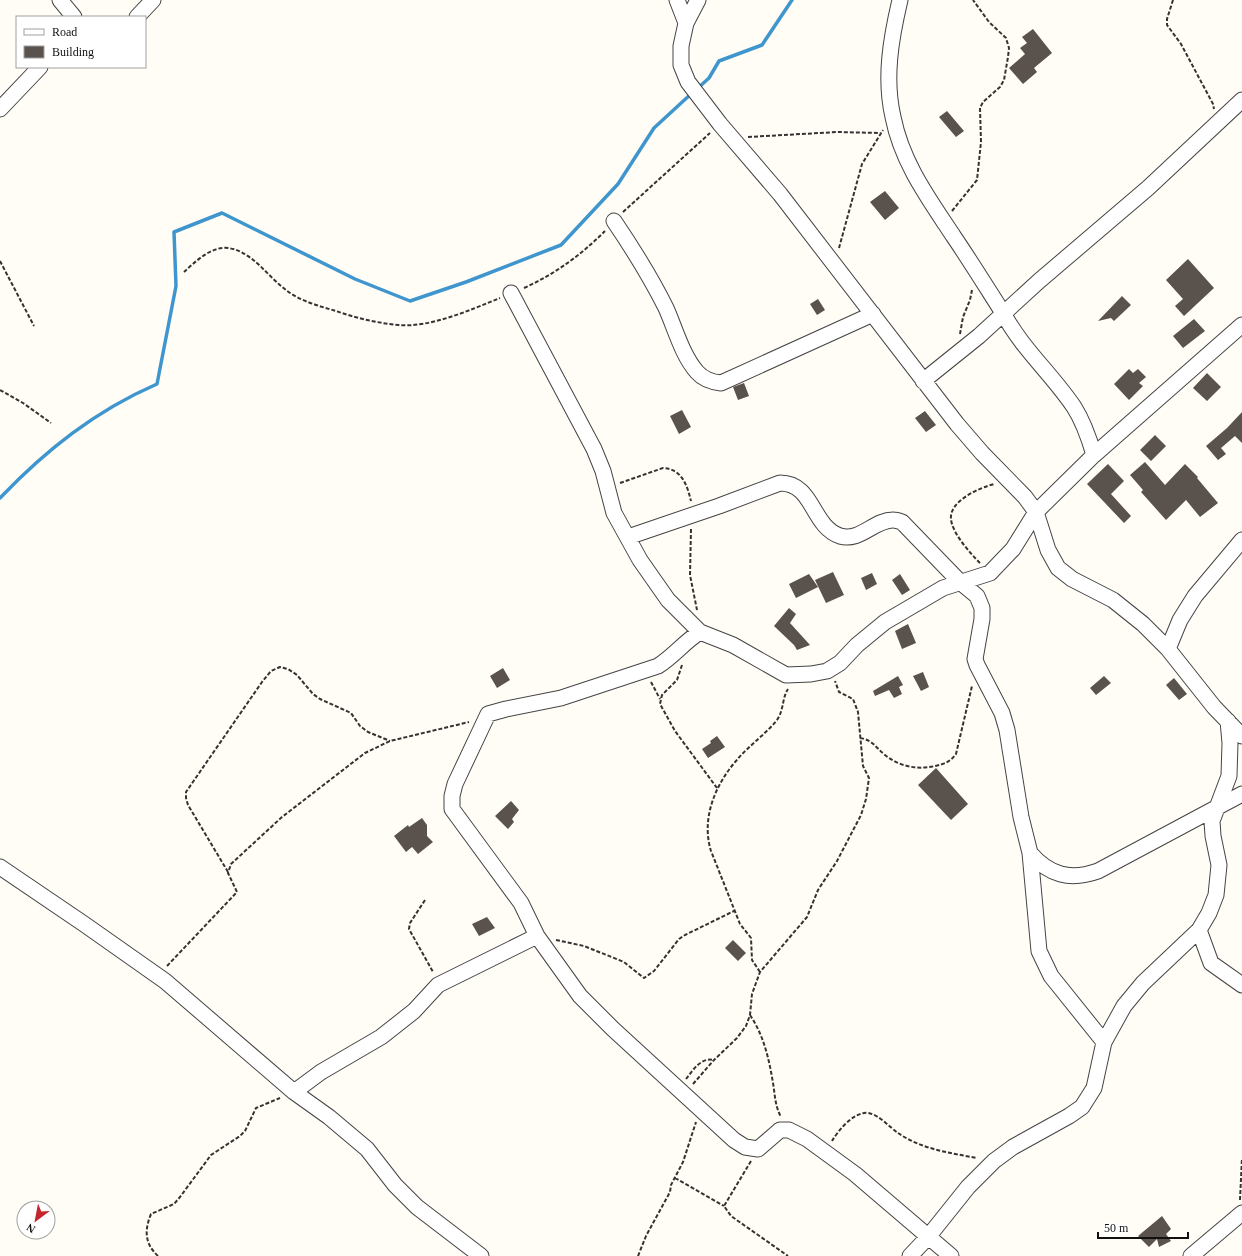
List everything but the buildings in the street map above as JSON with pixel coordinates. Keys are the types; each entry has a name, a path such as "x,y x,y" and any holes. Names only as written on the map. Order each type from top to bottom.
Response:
{"street":[{"path":"60,0 73,16"},
{"path":"138,16 154,0"},
{"path":"677,0 686,23"},
{"path":"698,0 686,23 681,46 681,65 688,82 720,124 780,194 835,263 923,381 962,430 1008,479 1036,512 1048,550 1058,568 1072,579 1113,600 1143,624 1168,649 1242,736"},
{"path":"900,0 893,28 889,88 892,117 911,171 974,267 1003,313 1014,334 1060,387 1075,408 1086,430 1094,454"},
{"path":"0,109 39,68"},
{"path":"923,381 957,355 1003,313 1148,188 1242,100"},
{"path":"614,221 646,270 666,308 686,355 697,372 710,382 721,383 873,314"},
{"path":"511,293 594,449 614,512 654,582 668,600 700,632 733,645 779,673 796,675 827,671 840,664 857,645 885,622 943,588 990,573 1013,549 1036,512 1094,454 1242,326"},
{"path":"628,537 719,506 780,483 789,483 803,491 814,511 823,522 840,536 850,537 893,520 902,522 960,582 977,596 982,608 982,619 975,659 976,665 993,695 1007,730 1021,817 1030,853 1039,951 1051,976 1104,1042"},
{"path":"1168,649 1180,620 1195,596 1242,540"},
{"path":"700,632 692,637 681,649 658,666 561,698 493,712 484,719 455,784 452,796 452,809 521,902 537,936 580,996 613,1029 734,1140 745,1147 758,1149 780,1130 789,1130 807,1139 855,1174 951,1256"},
{"path":"910,1256 928,1237 968,1187 994,1161 1020,1142 1069,1116 1082,1106 1094,1088 1104,1042 1124,1006 1143,983 1199,930 1209,913 1216,895 1219,865 1212,821 1219,807 1230,776 1228,721"},
{"path":"1030,853 1039,863 1050,870 1068,876 1086,876 1242,794"},
{"path":"0,867 165,981 294,1092 329,1117 367,1150 408,1198 481,1256"},
{"path":"1199,930 1211,963 1242,985"},
{"path":"294,1092 321,1072 381,1037 414,1011 438,985 537,936"},
{"path":"1191,1256 1241,1214"}],"path":[{"path":"945,224 961,198 977,180 981,142 980,108 1002,83 1008,57 1009,48 1006,38 989,22 973,0"},
{"path":"1173,0 1167,19 1167,25 1181,44 1213,104 1214,127"},
{"path":"835,263 862,164 880,133 892,117"},
{"path":"184,272 202,256 216,250 226,248 238,250 248,256 287,291 300,299 358,318 399,325 438,321 511,293 560,269 591,245 614,221 679,160 720,124"},
{"path":"735,141 761,135 880,133"},
{"path":"0,261 34,326"},
{"path":"957,355 961,325 972,294 974,267"},
{"path":"0,390 23,403 51,423"},
{"path":"607,488 656,470 670,468 681,475 688,487 692,514 689,555 690,575 698,610"},
{"path":"990,573 965,547 951,519 953,509 959,501 988,485 1008,479"},
{"path":"660,699 673,686 680,673 683,663 681,649"},
{"path":"165,981 165,971 168,964 237,892 228,873 188,804 186,792 249,700 271,671 280,667 288,669 297,675 313,694 320,699 342,707 351,713 360,726 368,732 390,741"},
{"path":"644,671 660,699 663,712 717,788"},
{"path":"686,1097 714,1060 737,1038 746,1026 750,1015 752,994 760,972 807,917 818,890 837,860 861,815 866,799 869,778 863,766 856,704 853,699 839,692 835,681 827,671"},
{"path":"760,972 752,960 751,938 740,924 734,911 708,840 708,822 717,788 736,760 778,718 782,711 785,693 796,675"},
{"path":"860,737 868,739 884,755 908,766 922,769 951,760 956,754 972,686"},
{"path":"228,873 231,864 282,817 364,753 390,741 444,727 484,719"},
{"path":"425,900 410,923 409,929 426,956 438,985"},
{"path":"537,936 578,944 599,952 624,962 644,978 654,971 679,939 734,911"},
{"path":"750,1015 758,1028 766,1051 778,1110 789,1130"},
{"path":"638,1256 646,1236 670,1192 671,1185 683,1162 695,1129 696,1118 686,1097 699,1063 704,1060 714,1060"},
{"path":"158,1256 148,1245 146,1238 148,1222 151,1214 177,1201 211,1155 240,1136 245,1131 256,1108 294,1092"},
{"path":"826,1152 836,1134 855,1117 864,1113 871,1114 898,1133 926,1147 994,1161"},
{"path":"724,1206 758,1149"},
{"path":"1241,1214 1242,1158"},
{"path":"675,1178 724,1206 730,1216 788,1256"}],"waterway":[{"path":"698,88 709,78 719,61 762,45 792,0"},
{"path":"0,498 17,480 72,433 113,406 157,384 176,286 174,232 222,213 355,279 410,301 466,282 561,245 618,184 654,128 692,93"}]}
